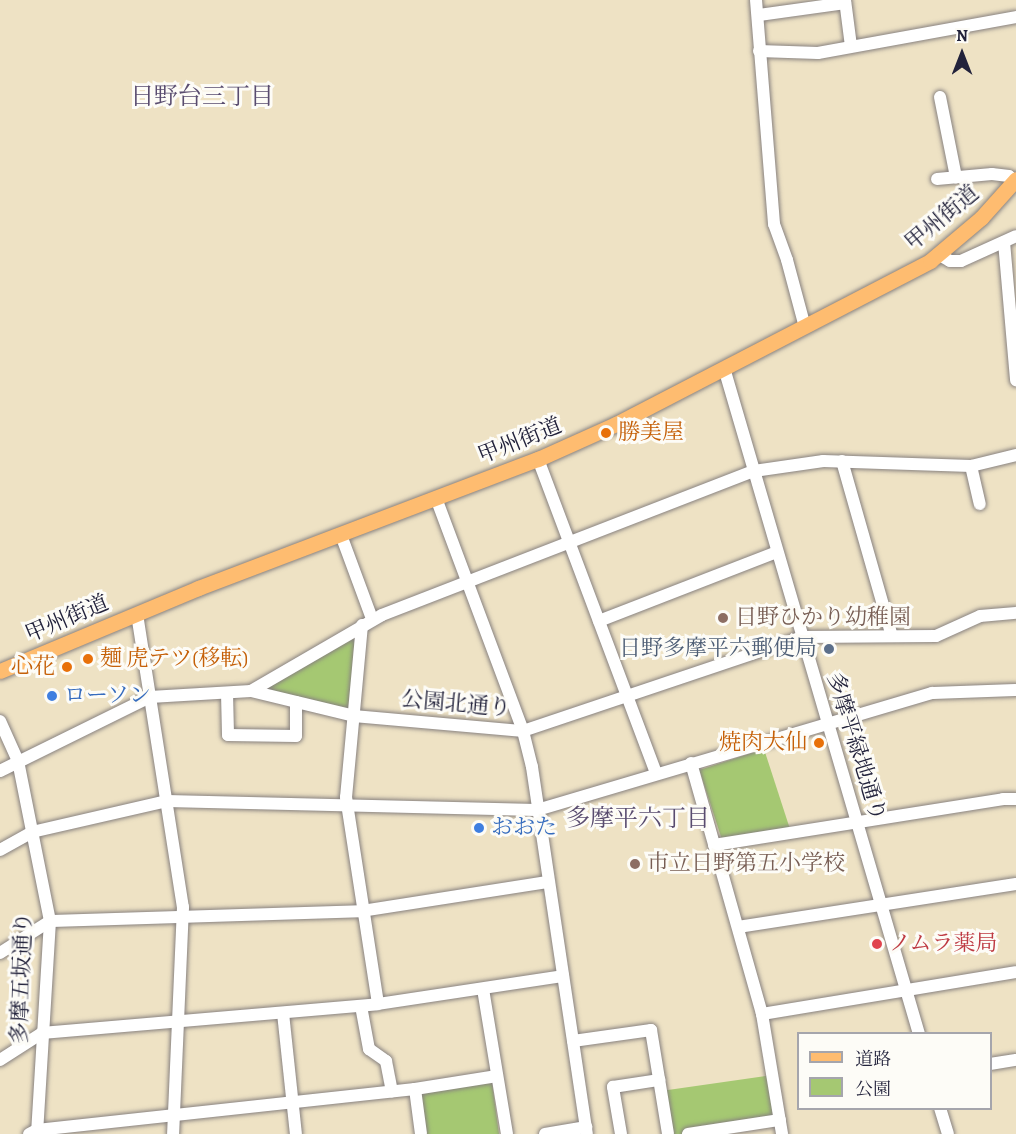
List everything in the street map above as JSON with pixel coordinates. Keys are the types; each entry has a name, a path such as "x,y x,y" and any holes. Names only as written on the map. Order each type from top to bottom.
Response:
{"main road":[{"name":"甲州街道","path":"0,671 137,614 538,459 616,424 901,278 938,254 981,218 1015,180"}],"street":[{"path":"756,0 774,224 787,260 805,327"},
{"path":"759,15 845,1 851,46"},
{"path":"759,51 818,52 1016,17"},
{"path":"940,97 956,177"},
{"path":"937,179 992,174 1009,176 1015,180"},
{"path":"938,254 950,261 961,261 1010,239 1016,380"},
{"name":"多摩平緑地通り","path":"724,368 918,1032"},
{"path":"251,691 367,622 467,581 570,544 754,471 823,461 970,466 1016,455"},
{"path":"538,459 656,773"},
{"path":"842,461 892,636"},
{"path":"970,466 980,504"},
{"path":"436,498 523,731 532,767 587,1130 545,1134"},
{"path":"341,535 367,622 354,717 346,804 378,1004"},
{"path":"599,621 777,552"},
{"name":"公園北通り","path":"0,771 150,698 251,691 354,717 523,731 802,637 936,636 980,616 1016,613"},
{"path":"137,614 184,917 173,1134"},
{"path":"0,850 32,832 167,801 537,810 932,693 1016,690"},
{"path":"227,693 228,735 296,736 296,702"},
{"name":"多摩五坂通り","path":"0,721 18,761 50,921 34,1133"},
{"path":"691,763 762,1014 782,1134"},
{"path":"714,845 1003,798 1016,799"},
{"path":"0,952 50,921 362,912 548,882"},
{"path":"738,927 1016,884"},
{"path":"762,1014 1016,972"},
{"path":"0,1060 42,1033 361,1006 563,976"},
{"path":"483,989 507,1134"},
{"path":"361,1006 369,1049 386,1061 392,1091"},
{"path":"283,1013 296,1134"},
{"path":"573,1041 651,1030 668,1134"},
{"path":"992,1064 1016,1060"},
{"path":"34,1133 174,1114 415,1089 497,1076"},
{"path":"621,1134 613,1087 659,1080"},
{"path":"415,1089 421,1134"},
{"path":"941,1110 948,1134"},
{"path":"688,1134 780,1120"}],"green space":[{"path":"355,635 349,709 261,688"},
{"path":"764,749 790,828 725,849 699,770"},
{"path":"772,1075 780,1120 688,1134 668,1134 661,1091"},
{"path":"492,1082 499,1134 425,1134 420,1093"}],"place":[{"name":"勝美屋","path":"606,433"},
{"name":"日野ひかり幼稚園","path":"723,618"},
{"name":"日野多摩平六郵便局","path":"829,649"},
{"name":"麺 虎テツ(移転)","path":"88,659"},
{"name":"心花","path":"67,667"},
{"name":"ローソン","path":"52,696"},
{"name":"焼肉大仙","path":"819,743"},
{"name":"おおた","path":"479,828"},
{"name":"市立日野第五小学校","path":"635,864"},
{"name":"ノムラ薬局","path":"877,944"}],"district":[{"name":"日野台三丁目","path":"202,97"},
{"name":"多摩平六丁目","path":"638,819"}]}
